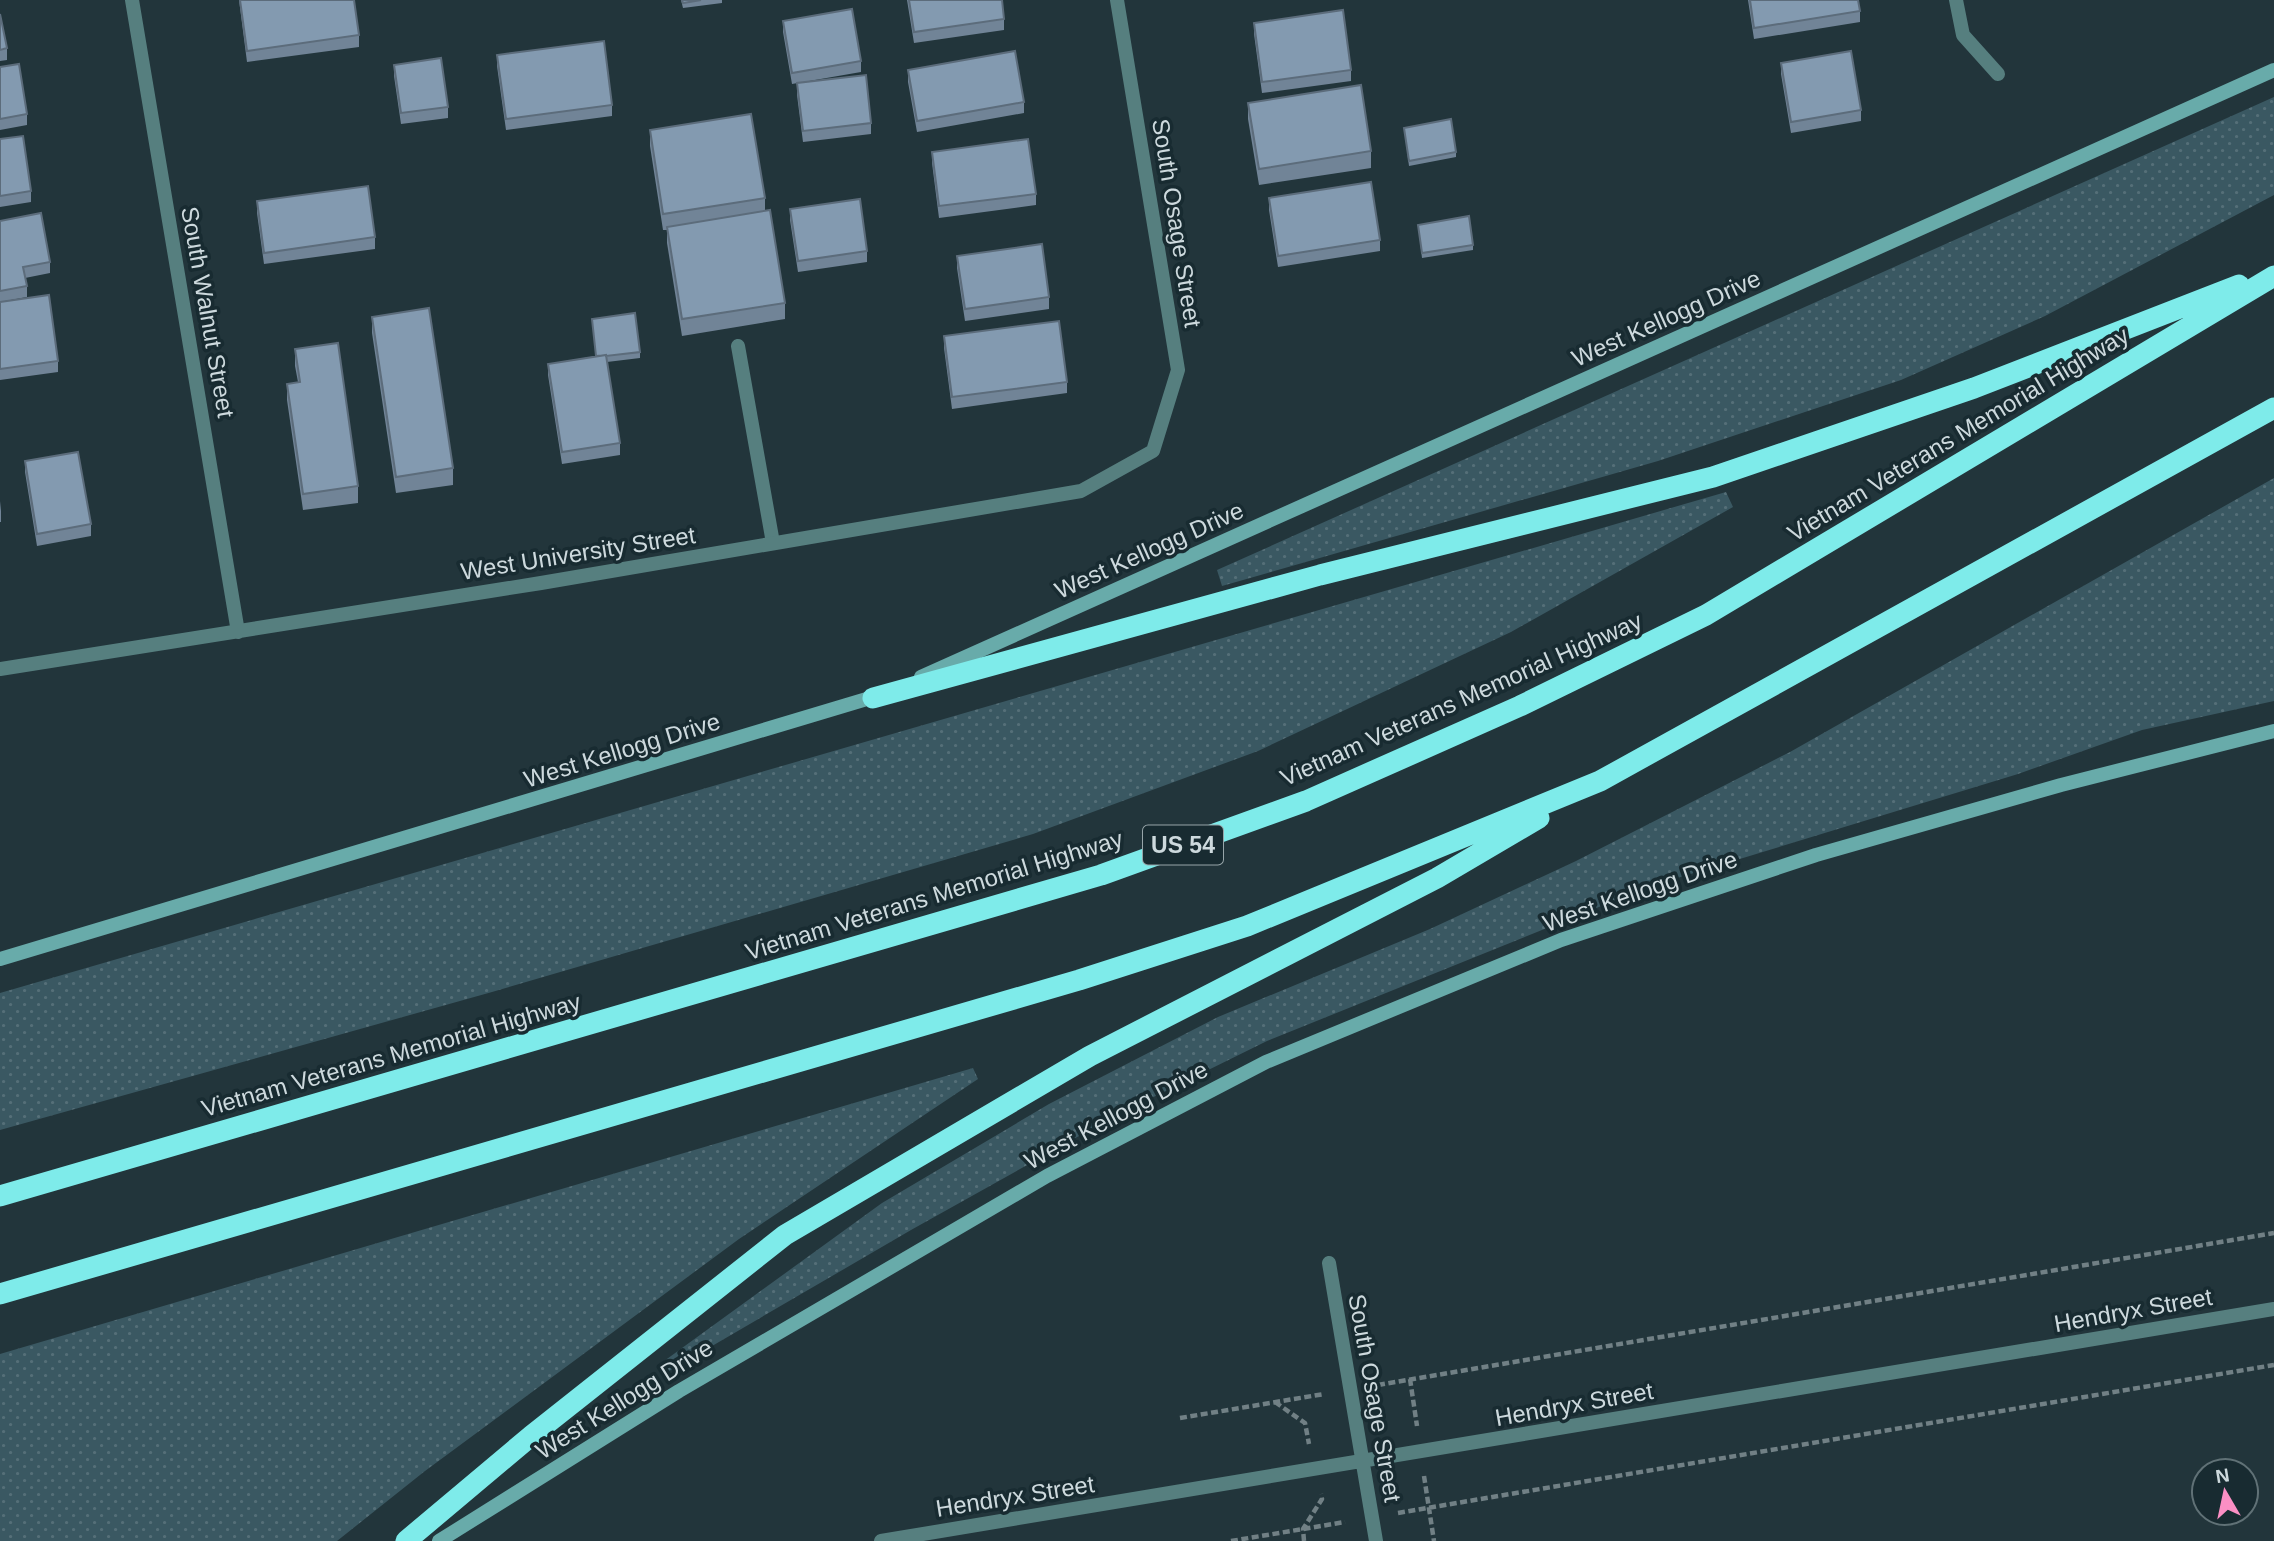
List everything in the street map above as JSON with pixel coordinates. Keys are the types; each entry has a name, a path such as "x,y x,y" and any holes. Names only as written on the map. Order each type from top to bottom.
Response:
{"highway":[{"path":"873,698 1320,575 1713,477 1974,388 2274,274"},
{"name":"Vietnam Veterans Memorial Highway","path":"0,1196 1101,875 1306,801 1520,706 1706,615 2274,274"},
{"path":"406,1541 531,1436 785,1235 1090,1056 1437,878 1600,781 2274,408"},
{"path":"0,1294 1079,980 1247,926 1600,781"}],"main road":[{"name":"West Kellogg Drive","path":"0,959 873,698 2274,70"},
{"name":"West Kellogg Drive","path":"439,1541 678,1391 1035,1182 1266,1062 1561,940 1816,855 2061,785 2274,731"}],"street":[{"name":"South Walnut Street","path":"132,0 239,632"},
{"name":"South Osage Street","path":"1117,0 1178,370 1153,451"},
{"path":"1956,0 1963,35 1998,74"},
{"path":"738,346 773,544"},
{"name":"West University Street","path":"0,669 239,632 1081,491 1153,451"},
{"name":"South Osage Street","path":"1329,1263 1376,1541"},
{"name":"Hendryx Street","path":"881,1541 1363,1463 2274,1309"}],"path":[{"path":"1180,1418 2274,1233"},
{"path":"1230,1541 2274,1365"},
{"path":"1428,1507 1434,1541"}],"shaded area":[{"path":"2274,97 2274,195 2045,316 1901,380 1658,461 1222,586 1217,570"},
{"path":"2274,478 2274,701 2142,730 2018,774 1651,886 1267,1041 1113,1117 911,1230 664,1374 660,1364 882,1203 1049,1104 1218,1017 1430,929 1576,861 1790,752"},
{"path":"1726,492 1733,507 1511,632 1258,751 1033,834 492,992 0,1130 0,993"},
{"path":"973,1068 978,1079 739,1239 425,1471 337,1541 0,1541 0,1354"}],"building":[{"path":"240,0 354,0 359,35 247,51"},
{"path":"909,0 1002,0 1004,19 914,32"},
{"path":"1750,0 1858,0 1860,11 1754,28"},
{"path":"852,9 861,61 792,73 783,21"},
{"path":"1343,10 1351,70 1262,82 1254,23"},
{"path":"0,14 7,48 0,50"},
{"path":"604,41 612,105 506,119 497,55"},
{"path":"1015,51 1024,102 917,121 908,70"},
{"path":"1851,51 1861,110 1791,122 1781,63"},
{"path":"441,58 448,107 401,113 394,65"},
{"path":"19,64 27,114 0,119 0,67"},
{"path":"866,75 871,123 803,131 797,83"},
{"path":"1361,85 1371,151 1259,169 1248,103"},
{"path":"751,114 765,198 663,214 650,130"},
{"path":"1451,119 1456,152 1409,161 1404,128"},
{"path":"23,136 31,191 0,196 0,139"},
{"path":"1028,139 1036,194 939,206 932,152"},
{"path":"1371,182 1380,240 1278,256 1269,198"},
{"path":"368,186 375,237 264,253 257,201"},
{"path":"860,199 867,251 798,261 790,209"},
{"path":"770,210 785,303 682,319 667,227"},
{"path":"41,213 50,262 23,267 27,286 0,291 0,221"},
{"path":"1469,216 1473,245 1422,253 1418,225"},
{"path":"1042,244 1049,297 965,309 957,256"},
{"path":"49,295 58,361 0,369 0,302"},
{"path":"429,308 453,468 396,477 372,317"},
{"path":"635,313 640,352 596,356 592,319"},
{"path":"1059,321 1067,382 952,397 944,336"},
{"path":"338,343 358,486 303,494 287,384 300,382 295,349"},
{"path":"606,355 620,443 562,452 548,364"},
{"path":"78,452 91,524 37,534 25,461"}]}
